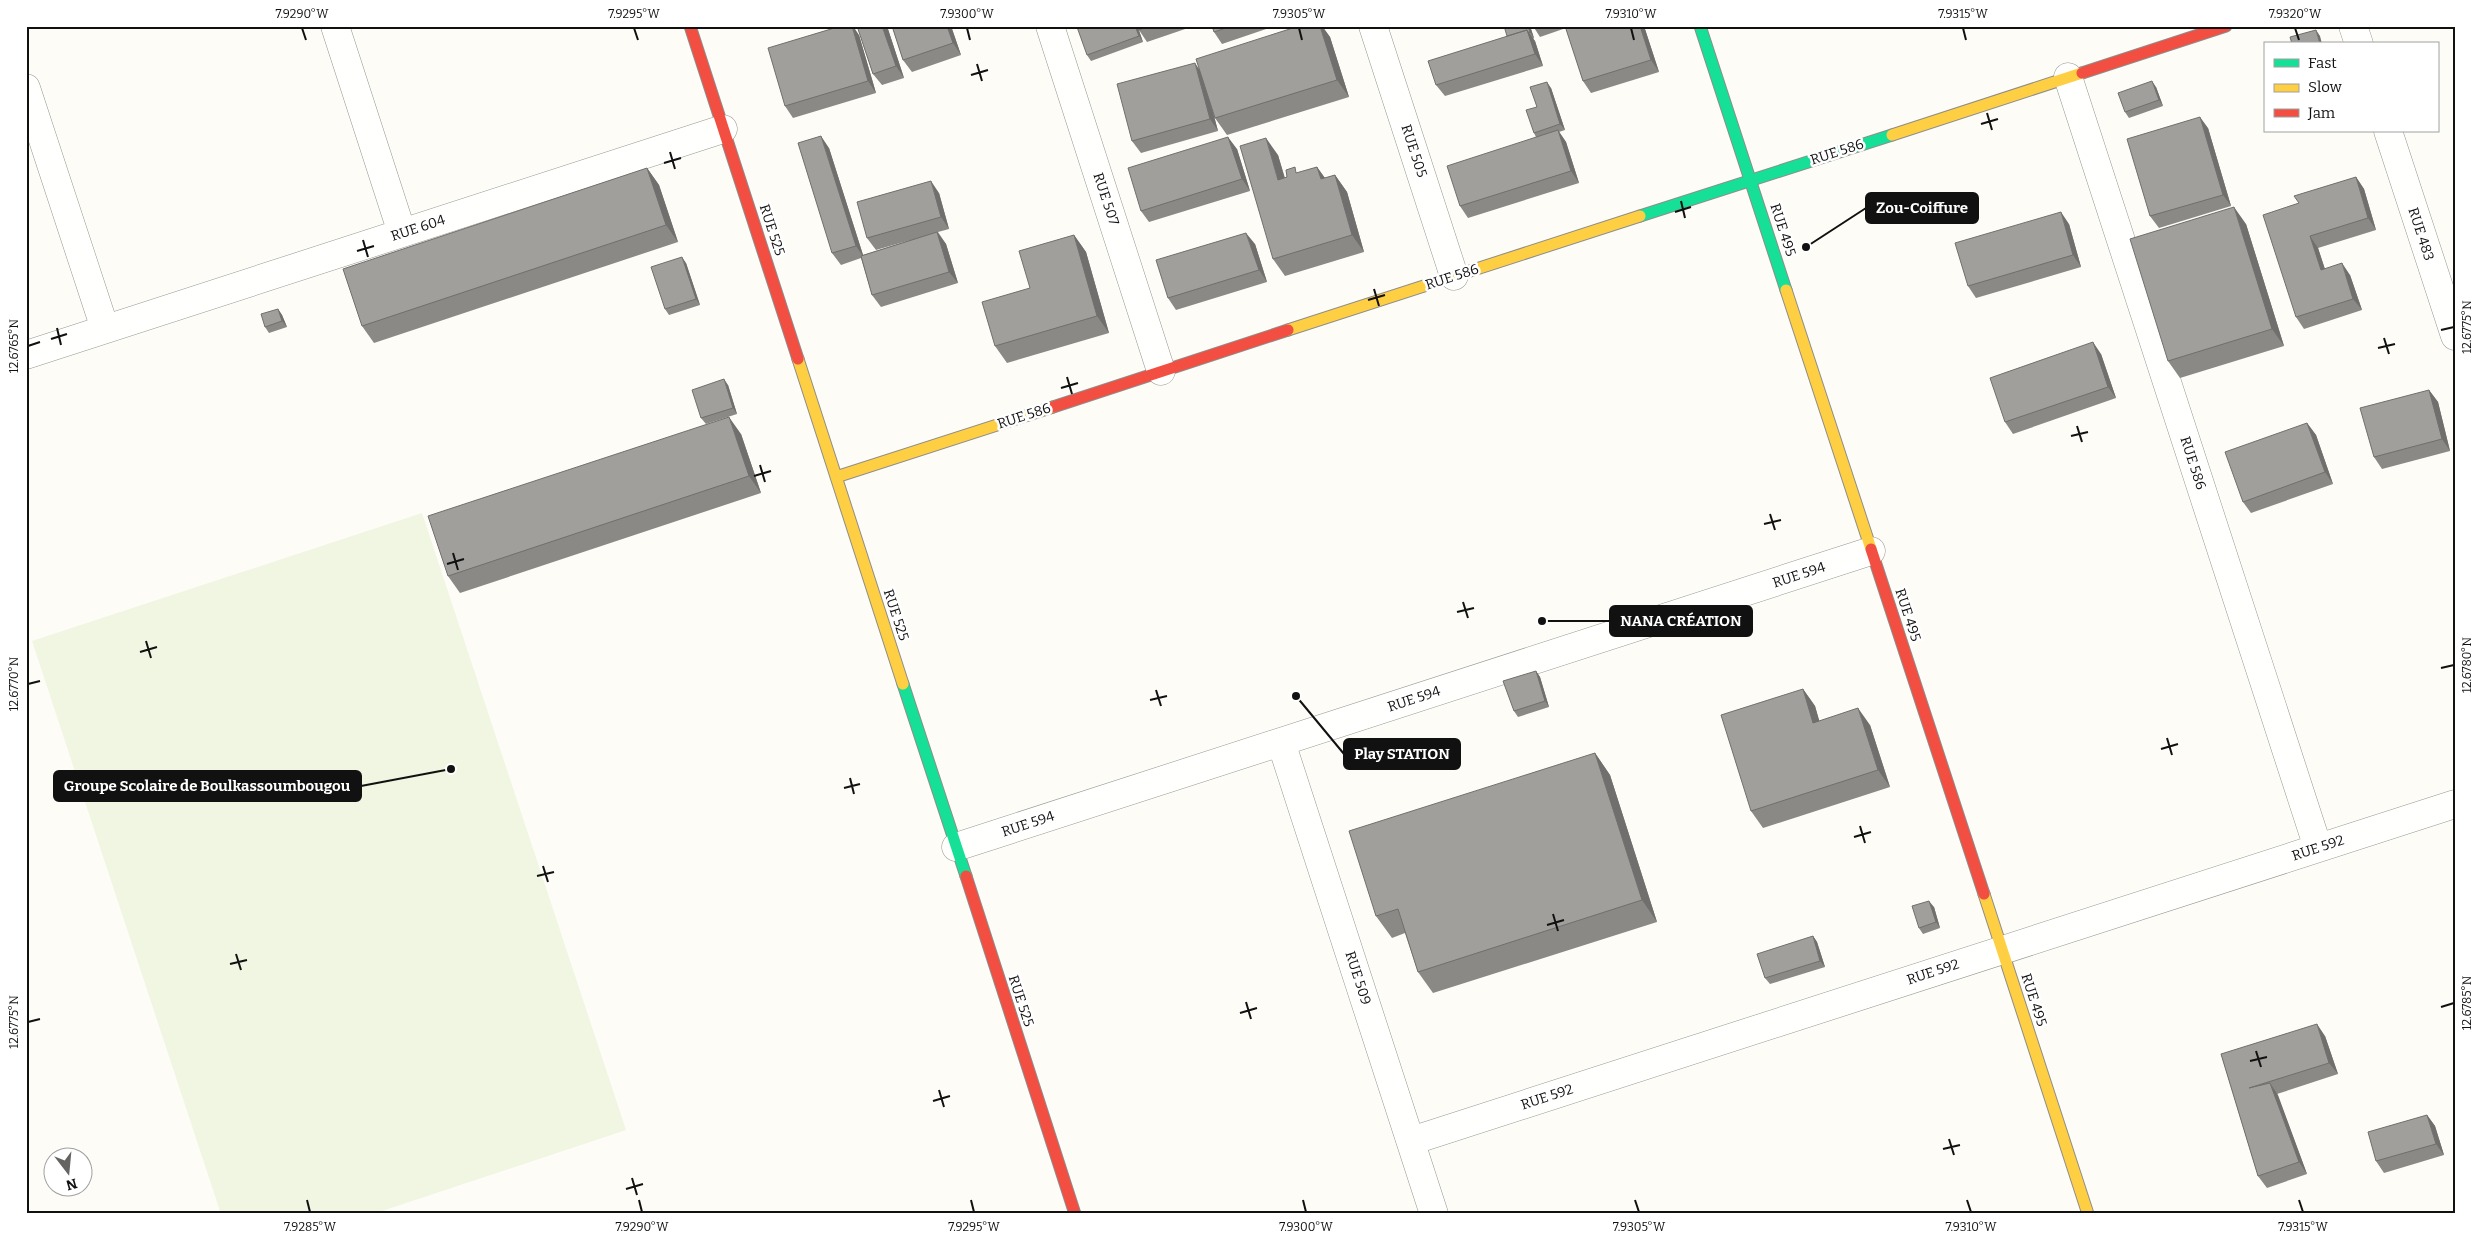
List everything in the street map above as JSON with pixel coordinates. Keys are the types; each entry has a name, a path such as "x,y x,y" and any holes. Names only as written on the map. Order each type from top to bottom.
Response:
{"street":[{"path":"335,26 402,233"},
{"name":"RUE 525","path":"690,26 1075,1214"},
{"name":"RUE 507","path":"1050,26 1162,371"},
{"name":"RUE 505","path":"1373,26 1454,276"},
{"name":"RUE 495","path":"1700,26 2088,1214"},
{"name":"RUE 586","path":"836,477 2226,26"},
{"path":"2353,26 2358,42"},
{"name":"RUE 586","path":"2068,78 2318,848"},
{"path":"26,88 105,329"},
{"name":"RUE 604","path":"26,355 724,129"},
{"name":"RUE 483","path":"2388,132 2455,336"},
{"name":"RUE 594","path":"956,848 1871,551"},
{"name":"RUE 509","path":"1281,742 1434,1214"},
{"name":"RUE 592","path":"1411,1141 2455,804"}],"green space":[{"path":"422,513 626,1130 373,1214 221,1214 32,641"}],"building":[{"path":"841,26 852,26 868,81 785,106 768,48"},
{"path":"857,26 882,26 896,66 873,74"},
{"path":"892,26 947,26 953,43 903,60"},
{"path":"1135,26 1139,36 1087,55 1077,27"},
{"path":"1137,26 1150,26 1139,30"},
{"path":"1212,26 1232,26 1214,32"},
{"path":"1299,26 1320,26 1337,80 1215,118 1196,59"},
{"path":"1504,26 1528,26 1530,32 1527,30 1507,36"},
{"path":"1565,26 1640,26 1651,60 1583,81"},
{"path":"1527,30 1535,54 1436,85 1428,61"},
{"path":"2316,30 2319,42 2291,42 2290,37"},
{"path":"1195,63 1210,119 1132,141 1117,84"},
{"path":"2152,81 2159,100 2125,112 2118,93"},
{"path":"1547,82 1560,124 1534,133 1526,110 1537,107 1530,87"},
{"path":"2200,117 2223,195 2150,216 2127,139"},
{"path":"1558,130 1571,171 1460,206 1447,166"},
{"path":"821,136 856,246 832,253 798,143"},
{"path":"1228,137 1242,179 1141,211 1128,168"},
{"path":"1266,138 1278,180 1287,177 1286,170 1295,167 1296,173 1317,167 1321,179 1335,175 1352,235 1273,259 1240,146"},
{"path":"647,168 666,225 362,326 343,269"},
{"path":"2356,177 2368,218 2310,236 2321,270 2342,263 2353,299 2296,317 2263,215 2299,203 2294,196"},
{"path":"931,181 941,217 867,238 857,202"},
{"path":"2234,207 2272,329 2168,361 2130,239"},
{"path":"2061,212 2073,255 1968,286 1955,243"},
{"path":"937,232 949,272 872,295 861,256"},
{"path":"1246,233 1259,270 1168,298 1156,260"},
{"path":"1074,235 1097,316 995,346 982,302 1030,288 1019,251"},
{"path":"682,257 696,299 665,309 651,267"},
{"path":"278,309 282,321 265,327 261,314"},
{"path":"2093,342 2108,387 2005,422 1990,378"},
{"path":"724,379 733,408 701,418 692,390"},
{"path":"2429,390 2442,439 2374,457 2360,408"},
{"path":"729,417 749,476 448,576 428,516"},
{"path":"2307,423 2325,472 2243,502 2225,452"},
{"path":"1536,671 1545,701 1514,711 1503,681"},
{"path":"1803,689 1813,723 1858,708 1878,770 1751,811 1721,715"},
{"path":"1595,753 1642,900 1418,972 1398,909 1376,916 1349,831"},
{"path":"1929,901 1936,922 1919,928 1912,906"},
{"path":"1813,936 1820,961 1765,978 1757,954"},
{"path":"2317,1024 2329,1063 2249,1088 2270,1083 2299,1162 2258,1176 2221,1054"},
{"path":"2427,1115 2436,1144 2376,1161 2368,1132"}],"traffic: fast":[{"path":"1700,26 1786,290"},
{"path":"1640,216 1892,135"},
{"path":"903,684 966,876"}],"traffic: slow":[{"path":"1892,135 2082,73"},
{"path":"1288,330 1640,216"},
{"path":"1786,290 1871,549"},
{"path":"798,359 903,684"},
{"path":"836,477 1053,407"},
{"path":"1984,894 2088,1214"}],"traffic: jam":[{"path":"690,26 798,359"},
{"path":"2082,73 2226,26"},
{"path":"1053,407 1288,330"},
{"path":"1871,549 1984,894"},
{"path":"966,876 1075,1214"}],"place":[{"name":"Zou-Coiffure","path":"1806,247"},
{"name":"NANA CRÉATION","path":"1542,621"},
{"name":"Play STATION","path":"1296,696"},
{"name":"Groupe Scolaire de Boulkassoumbougou","path":"451,769"}]}
